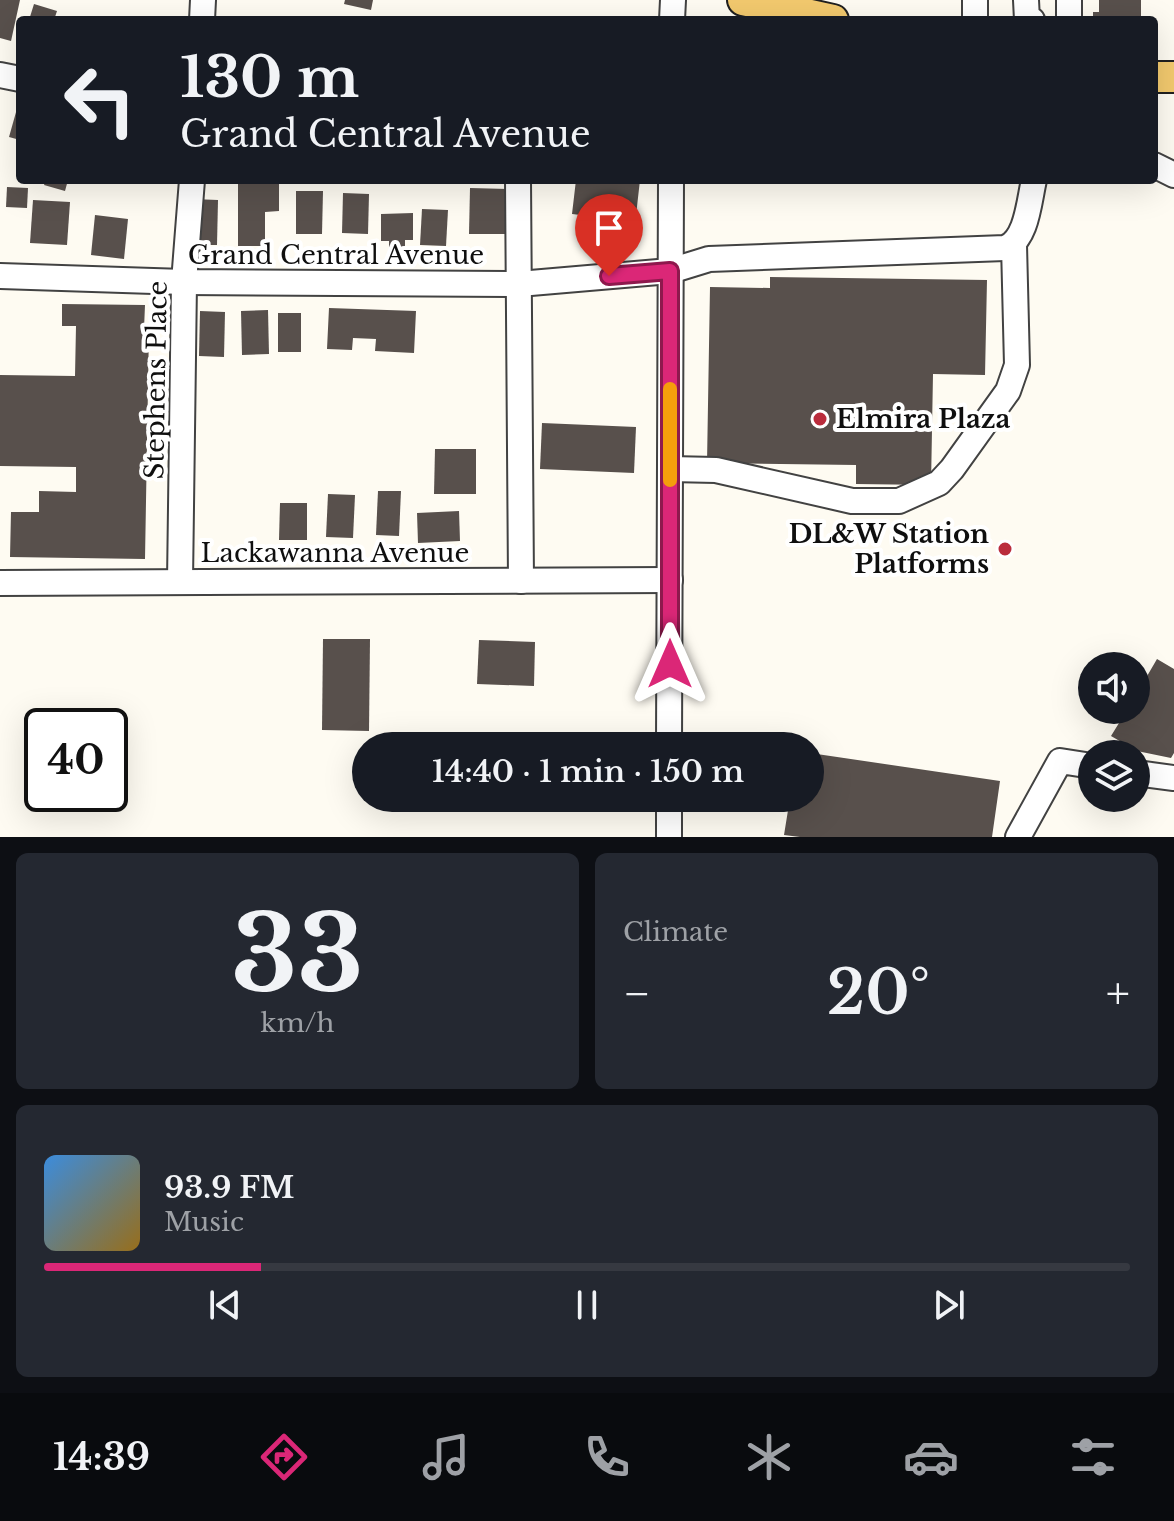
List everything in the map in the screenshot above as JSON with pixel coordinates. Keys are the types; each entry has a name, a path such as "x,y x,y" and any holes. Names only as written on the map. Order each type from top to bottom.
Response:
{"main road":[{"path":"743,0 815,16"}],"street":[{"name":"Stephens Place","path":"180,582 184,282 192,184"},
{"path":"518,184 521,581"},
{"path":"669,732 671,184"},
{"path":"670,469 716,470 852,501 899,501 939,483 1008,391 1017,365 1014,245 1021,233 1033,184"},
{"name":"Grand Central Avenue","path":"0,276 184,282 519,284 670,271 709,259 992,249 1014,245"},
{"name":"Lackawanna Avenue","path":"0,583 670,580"},
{"path":"1018,837 1060,761 1078,764"},
{"path":"1150,775 1174,778"},
{"path":"669,812 669,837"}],"building":[{"path":"0,0 20,0 11,41 0,38"},
{"path":"345,0 373,0 371,10 344,4"},
{"path":"1099,0 1141,0 1141,16 1093,16 1093,12 1099,12"},
{"path":"34,4 57,11 55,16 30,16"},
{"path":"16,112 16,139 9,137"},
{"path":"44,184 67,184 65,191"},
{"path":"238,184 279,184 279,211 265,212 265,246 238,246"},
{"path":"576,184 640,184 634,233 588,228 589,216 572,214"},
{"path":"7,187 28,188 27,208 6,207"},
{"path":"470,188 508,189 507,234 469,234"},
{"path":"296,191 323,191 322,234 296,234"},
{"path":"343,193 369,194 368,234 342,233"},
{"path":"193,199 218,200 217,245 192,245"},
{"path":"33,200 70,202 67,245 30,243"},
{"path":"422,209 448,210 446,246 420,245"},
{"path":"413,213 413,240 405,240 405,255 389,255 389,241 381,241 381,214"},
{"path":"95,215 128,219 124,259 91,255"},
{"name":"Elmira Plaza","path":"770,277 987,280 985,375 933,374 931,485 856,484 856,465 707,463 710,287 770,288"},
{"path":"62,304 145,305 144,329 149,329 145,559 10,557 11,512 39,512 39,491 76,492 76,467 0,466 0,375 75,376 76,326 62,326"},
{"path":"329,308 416,311 414,353 375,351 376,339 353,338 352,350 327,349"},
{"path":"268,310 269,354 242,355 241,311"},
{"path":"200,311 225,312 224,357 199,356"},
{"path":"278,313 301,313 301,352 278,352"},
{"path":"542,423 636,427 634,473 540,469"},
{"path":"435,449 476,449 476,494 434,494"},
{"path":"378,491 401,491 399,536 376,535"},
{"path":"328,494 355,495 353,538 326,537"},
{"path":"280,503 307,503 307,540 279,540"},
{"path":"459,511 460,541 418,543 417,513"},
{"path":"323,639 370,639 369,731 322,730"},
{"path":"479,640 535,642 534,686 477,684"},
{"path":"1157,659 1174,669 1174,753 1171,758 1150,754 1150,740 1118,740 1111,736 1118,724 1150,724 1150,671"},
{"path":"824,755 1000,781 992,837 784,835 788,812 824,812"}],"slow traffic":[{"path":"670,389 670,480"}],"place":[{"name":"Elmira Plaza","path":"820,419"},
{"name":"DL&W Station Platforms","path":"1005,549"}],"route":[{"path":"609,276 670,271 670,664"}]}
